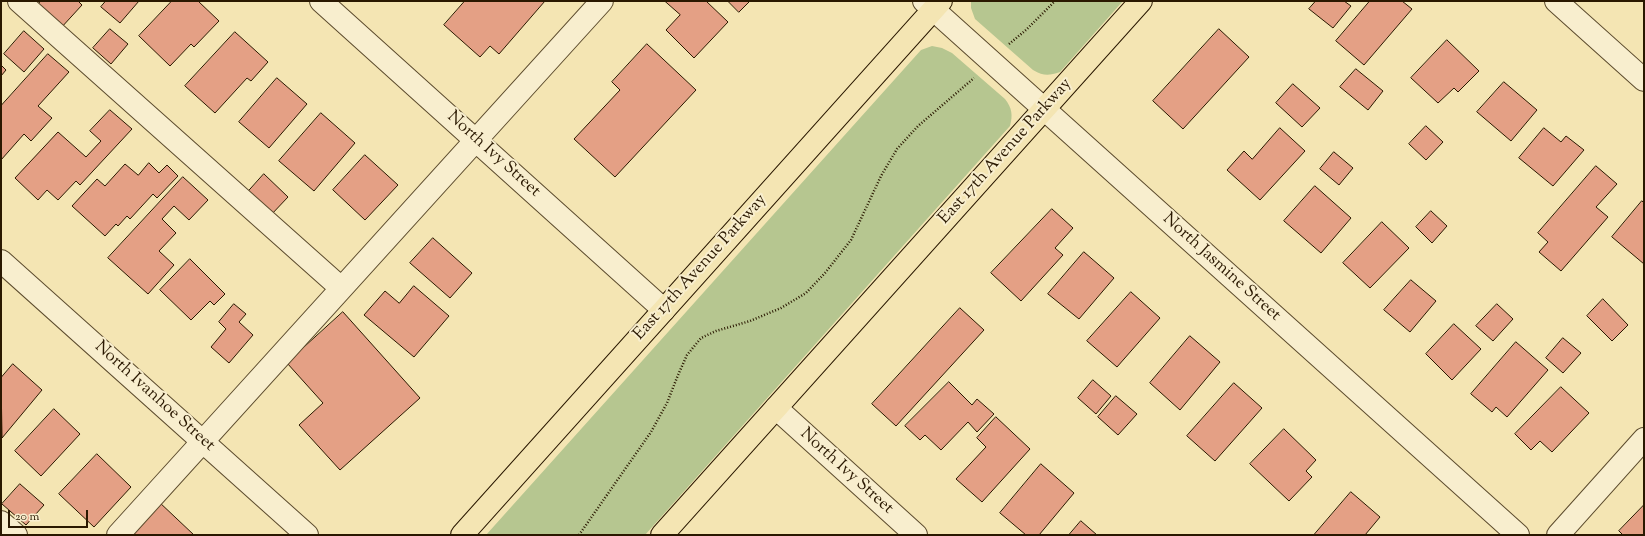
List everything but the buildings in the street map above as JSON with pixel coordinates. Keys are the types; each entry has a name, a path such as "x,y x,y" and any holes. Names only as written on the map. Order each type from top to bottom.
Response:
{"main road":[{"name":"East 17th Avenue Parkway","path":"662,535 1045,110 1141,1"},
{"name":"East 17th Avenue Parkway","path":"462,535 664,310 933,4"}],"street":[{"path":"18,1 341,288"},
{"name":"North Ivy Street","path":"321,1 664,310"},
{"path":"118,535 475,139 602,1"},
{"path":"1556,1 1644,80"},
{"name":"North Jasmine Street","path":"933,4 992,62 1518,535"},
{"name":"North Ivanhoe Street","path":"1,261 204,441 307,535"},
{"name":"North Ivy Street","path":"776,408 916,535"},
{"path":"1558,535 1644,439"},
{"path":"1,522 16,535"}],"path":[{"path":"579,535 651,432 667,403 687,355 701,338 716,331 750,321 781,308 806,293 825,273 851,240 881,176 898,149 918,126 992,62 1003,48 1026,30 1055,1"}],"green space":[{"path":"971,1 1123,1 1060,72 1046,75 1033,70 975,19 971,8"},
{"path":"932,46 942,48 952,53 1005,99 1011,112 1010,126 645,535 486,535 921,50"}]}
